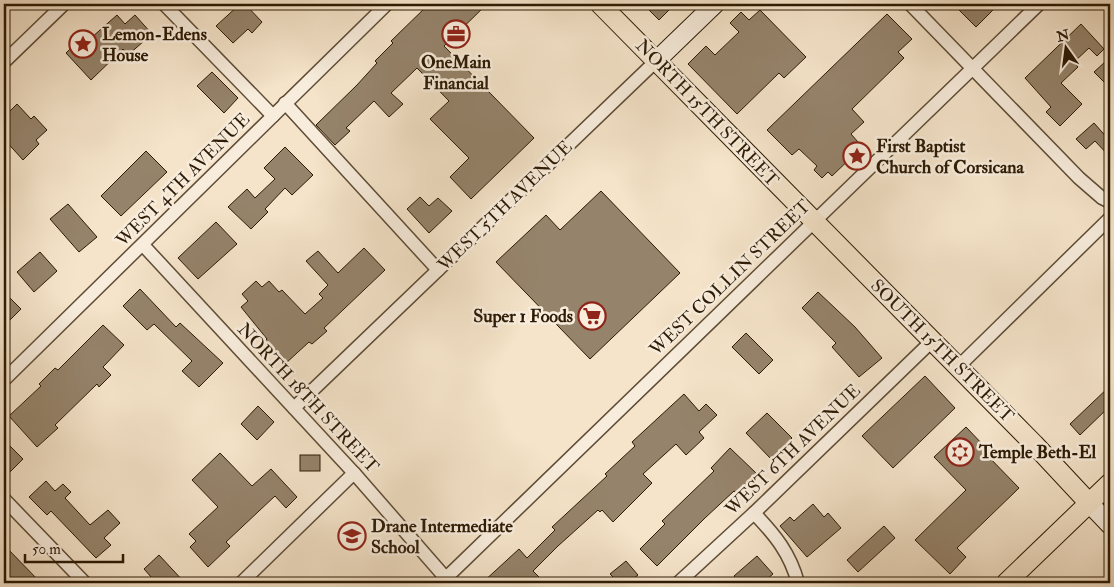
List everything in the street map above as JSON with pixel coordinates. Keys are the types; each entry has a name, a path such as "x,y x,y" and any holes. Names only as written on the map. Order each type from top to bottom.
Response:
{"main road":[{"name":"NORTH 15TH STREET","path":"600,4 814,222"},
{"name":"SOUTH 15TH STREET","path":"814,222 1089,503"},
{"path":"1006,583 1110,483"}],"street":[{"path":"4,62 64,4"},
{"path":"164,4 274,116"},
{"name":"WEST 4TH AVENUE","path":"4,380 387,4"},
{"name":"WEST 5TH AVENUE","path":"294,408 715,4"},
{"path":"910,4 1079,178 1102,198 1110,202"},
{"name":"WEST COLLIN STREET","path":"448,581 1039,4"},
{"path":"285,103 438,270"},
{"path":"958,367 1110,218"},
{"name":"NORTH 18TH STREET","path":"143,245 354,473 448,581"},
{"name":"WEST 6TH AVENUE","path":"678,583 754,513 932,341"},
{"path":"241,583 354,473"},
{"path":"4,499 85,583"},
{"name":"SOUTH 15TH STREET","path":"1089,503 1110,525"},
{"path":"754,513 780,541 792,562 798,583"}],"building":[{"path":"240,4 245,4 262,22 252,33 248,29 233,43 216,26"},
{"path":"429,4 487,4 444,46 534,138 471,199 450,177 469,158 430,119 449,101 417,68 391,93 403,104 389,117 374,101 346,128 350,131 335,145 316,125 357,85 377,63 375,61 393,43 391,41"},
{"path":"643,4 675,4 659,20"},
{"path":"953,4 999,4 976,27"},
{"path":"760,10 806,57 784,78 779,73 737,114 688,64 706,46 715,55 739,32 730,23 741,12 749,20"},
{"path":"887,14 912,39 898,52 904,58 852,109 864,122 851,134 858,142 852,149 856,153 832,176 828,172 822,178 814,170 817,166 799,149 792,155 767,130"},
{"path":"117,15 125,24 135,15 152,34 128,55 123,49 91,80 66,53 86,33 91,38"},
{"path":"1081,24 1104,49 1097,56 1089,48 1074,62 1078,67 1061,83 1082,104 1060,126 1046,112 1051,107 1025,78"},
{"path":"1105,62 1110,67 1110,76 1104,82 1094,72"},
{"path":"212,72 238,98 224,113 197,86"},
{"path":"17,104 31,119 34,116 47,130 36,140 39,144 23,160 4,139 4,117"},
{"path":"1094,123 1110,141 1110,157 1095,141 1086,149 1076,139"},
{"path":"285,147 313,175 292,195 285,188 265,209 268,212 251,229 228,207 247,189 255,198 275,179 264,168"},
{"path":"146,151 167,172 121,216 101,196"},
{"name":"Super 1 Foods","path":"601,191 680,273 590,359 496,262 546,215 560,230"},
{"path":"420,197 429,206 438,198 452,211 429,233 407,209"},
{"path":"68,204 97,237 79,252 50,219"},
{"path":"216,222 237,244 198,279 178,258"},
{"path":"364,248 385,270 324,328 327,331 312,344 309,342 285,364 274,352 271,355 262,344 267,339 241,307 248,301 242,294 256,281 262,287 269,281 279,292 282,290 305,314 323,298 319,294 328,285 306,261 318,251 338,273"},
{"path":"40,252 57,271 34,292 17,272"},
{"path":"140,289 176,327 180,323 223,363 199,387 182,371 192,361 154,324 147,330 123,306"},
{"path":"4,292 21,309 4,326"},
{"path":"818,292 855,327 882,358 859,377 832,347 836,343 802,308"},
{"path":"103,325 124,345 103,367 111,375 99,387 97,384 55,425 58,428 37,447 9,416 41,386 39,384 55,368 58,370"},
{"path":"746,333 773,360 759,374 732,347"},
{"path":"925,376 955,408 893,468 862,436"},
{"path":"1110,386 1110,406 1080,435 1070,424"},
{"path":"684,394 699,411 706,404 717,415 699,432 704,438 686,455 676,444 643,474 652,483 613,522 602,510 600,512 598,510 558,546 533,571 545,583 482,583 519,549 527,558 555,530 552,527 607,476 605,474 635,446 632,442"},
{"path":"258,406 274,422 257,440 241,424"},
{"path":"767,413 792,438 771,459 746,433"},
{"path":"966,427 986,448 983,451 1019,488 957,548 966,557 950,574 915,540 966,490 934,457"},
{"path":"4,440 23,459 4,478"},
{"path":"730,448 756,473 737,493 734,491 705,518 657,566 640,549 665,524 662,521 714,471 711,468"},
{"path":"220,453 252,486 271,469 297,497 286,508 275,496 226,542 230,546 208,567 190,547 196,541 189,534 218,507 192,480"},
{"path":"300,455 320,455 320,471 300,471"},
{"path":"46,481 55,491 63,484 71,492 65,498 90,525 108,510 120,523 104,538 111,545 96,558 51,511 47,515 29,497"},
{"path":"813,504 824,517 828,513 841,528 807,557 780,526 790,517 794,521"},
{"path":"884,526 895,538 858,572 847,560"},
{"path":"4,545 41,583 10,583 4,577"},
{"path":"159,555 185,583 146,583 152,578 144,569"},
{"path":"757,556 773,574 762,583 740,583 734,576"},
{"path":"626,561 638,575 628,583 619,583 610,574"}],"place":[{"name":"OneMain Financial","path":"456,34"},
{"name":"Lemon-Edens House","path":"83,44"},
{"name":"First Baptist Church of Corsicana","path":"857,156"},
{"name":"Super 1 Foods","path":"592,316"},
{"name":"Temple Beth-El","path":"960,452"},
{"name":"Drane Intermediate School","path":"352,536"}]}
